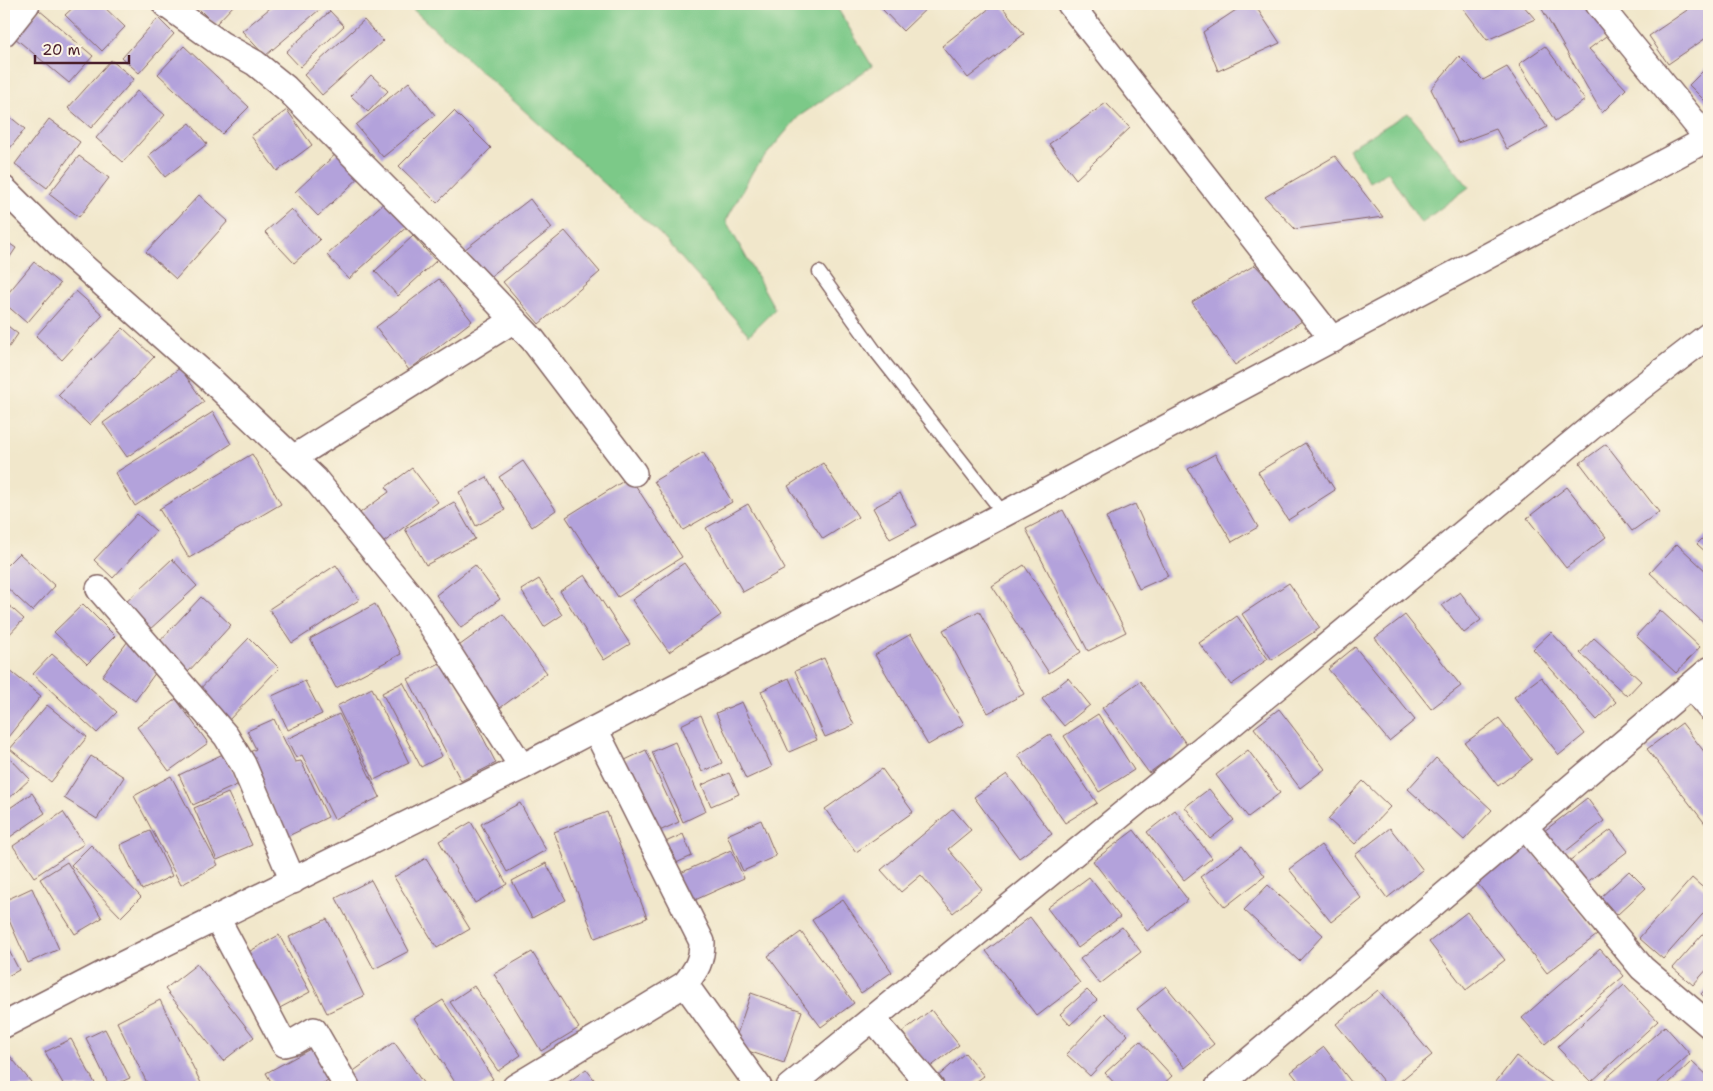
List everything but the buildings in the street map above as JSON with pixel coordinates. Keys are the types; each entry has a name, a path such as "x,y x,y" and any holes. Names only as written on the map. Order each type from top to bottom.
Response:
{"street":[{"path":"4,33 27,4"},
{"path":"165,4 221,44 256,63 286,88 454,256 533,340 634,473"},
{"path":"1070,4 1333,340"},
{"path":"4,1025 105,973 522,767 1333,340 1709,139 1598,4"},
{"path":"4,189 68,253 210,379 315,479 418,605 522,767"},
{"path":"293,458 514,320"},
{"path":"789,1087 1618,405 1709,335"},
{"path":"99,589 226,736 244,764 293,881"},
{"path":"1218,1087 1700,678 1709,708"},
{"path":"515,1087 685,984 697,969 702,953 702,942 595,729"},
{"path":"1525,827 1642,968 1709,1025"},
{"path":"217,918 284,1044 295,1041 314,1030 347,1087"},
{"path":"685,984 759,1087"},
{"path":"874,1019 931,1087"}],"lane":[{"path":"819,272 876,352 1004,514"}],"green space":[{"path":"407,4 835,4 872,66 798,117 753,171 726,221 775,309 749,335 661,235"},
{"path":"1408,113 1469,187 1421,223 1388,172 1369,182 1348,149"}]}
